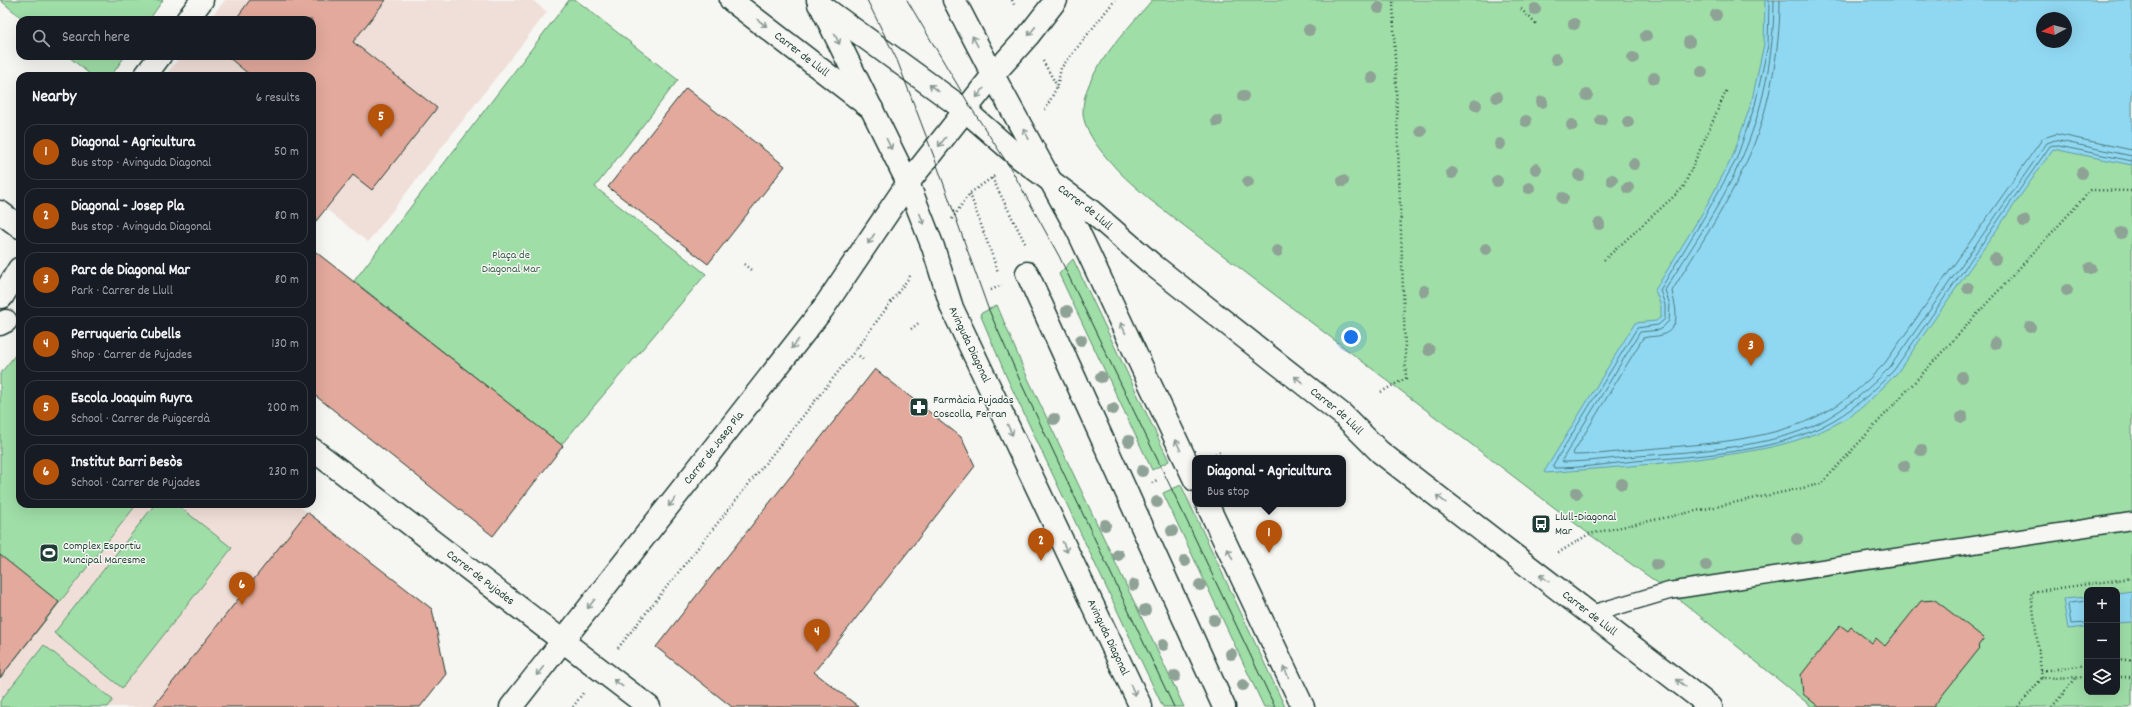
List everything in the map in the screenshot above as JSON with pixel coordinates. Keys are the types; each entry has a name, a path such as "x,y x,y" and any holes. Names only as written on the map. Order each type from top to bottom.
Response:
{"street":[{"path":"190,16 202,0"},
{"name":"Carrer de Llull","path":"731,0 872,109"},
{"path":"954,0 1078,231 1192,474"},
{"path":"993,75 1028,36 1056,0"},
{"name":"Carrer de Llull","path":"817,1 966,111 1021,159 1091,211 1153,265 1343,415 1380,452 1712,707"},
{"name":"Avinguda Diagonal","path":"817,1 908,183 933,247 952,308 1141,707"},
{"path":"148,72 157,60"},
{"name":"Carrer de Josep Pla","path":"511,707 822,310 908,183 993,75"},
{"path":"0,212 16,224"},
{"path":"1027,273 1224,707"},
{"path":"0,296 2,297 16,275"},
{"name":"Carrer de Pujades","path":"316,452 564,640 649,707"},
{"path":"1208,507 1303,707"}],"lane":[{"path":"1591,614 1669,591 2132,521"}],"path":[{"path":"1057,87 1061,68 1114,0"},
{"path":"1381,392 1406,378 1393,0"},
{"path":"1522,8 1536,24"},
{"path":"1604,260 1683,188 1727,89"},
{"path":"970,193 992,178"},
{"path":"1532,569 1589,534 1821,484 2091,190 2132,191"},
{"path":"744,264 751,270"},
{"path":"621,644 854,352 898,292"},
{"path":"911,329 920,322"},
{"path":"859,356 865,361"},
{"path":"1212,455 1221,451"},
{"path":"2018,707 2042,678 2031,592 2132,578"},
{"path":"2120,661 2132,659"},
{"path":"2041,671 2084,665"},
{"path":"2120,677 2132,677"},
{"path":"2042,678 2084,678"},
{"path":"2052,707 2076,678"}],"shaded area":[{"path":"225,0 532,0 547,12 368,242 316,201 316,72 168,72 178,60 316,60 316,16 212,16"},
{"path":"134,508 302,508 432,609 446,674 420,707 0,707 0,678"}],"green space":[{"path":"0,0 163,0 152,16 19,16"},
{"name":"Plaça de Diagonal Mar","path":"569,0 576,0 678,80 595,187 706,274 561,445 354,281"},
{"path":"1152,0 2132,0 2132,707 1812,707 1669,591 1589,534 1149,199 1126,178 1098,148 1086,127 1083,113 1084,98 1090,83 1108,52"},
{"path":"73,60 122,60 114,72 87,72"},
{"path":"1073,259 1169,461 1152,470 1059,274"},
{"path":"997,305 1024,370 1184,707 1163,707 1007,378 980,314"},
{"name":"Complex Esportiu Muncipal Maresme","path":"16,354 16,508 134,508 0,678 0,374"},
{"path":"1181,485 1285,707 1264,707 1163,493"},
{"path":"152,508 181,508 232,548 122,688 54,633"},
{"path":"44,645 113,700 108,707 0,707 0,701"}],"water":[{"path":"1765,0 2132,0 2132,165 2053,149 1897,373 1863,406 1850,416 1817,433 1766,448 1691,460 1544,472 1635,323 1656,321 1661,317 1661,306 1655,290 1703,212 1732,158 1751,104 1764,44"},
{"path":"2132,591 2132,622 2120,623 2120,593"},
{"path":"2084,597 2084,627 2068,629 2063,599"}],"building":[{"path":"250,0 386,0 353,42 437,108 372,190 353,175 316,221 316,72 246,72 232,60 316,60 316,16 238,16"},
{"path":"686,88 785,166 708,264 608,187"},
{"path":"316,252 563,446 493,536 316,396"},
{"path":"875,369 961,437 975,466 814,672 859,707 732,707 656,647"},
{"path":"307,512 432,609 446,674 420,707 153,707"},
{"path":"0,555 59,602 0,678"},
{"path":"1935,600 1984,638 1978,646 1980,648 1933,707 1819,707 1803,694 1801,675 1840,625 1848,631 1851,627 1872,643 1876,638 1885,646 1921,601"}],"tram line":[{"path":"867,0 897,60 933,154 988,308 1022,385 1174,707"},
{"path":"907,0 970,106 1011,169 1059,256 1275,707"}],"place":[{"name":"Escola Joaquim Ruyra","path":"381,137"},
{"name":"Parc de Diagonal Mar","path":"1751,366"},
{"name":"Farmàcia Pujadas Coscolla, Ferran","path":"919,407"},
{"name":"Llull-Diagonal Mar","path":"1541,524"},
{"name":"Complex Esportiu Muncipal Maresme","path":"49,553"},
{"name":"Diagonal - Agricultura","path":"1269,553"},
{"name":"Diagonal - Josep Pla","path":"1041,561"},
{"name":"Institut Barri Besòs","path":"242,605"},
{"name":"Perruqueria Cubells","path":"817,652"}]}
